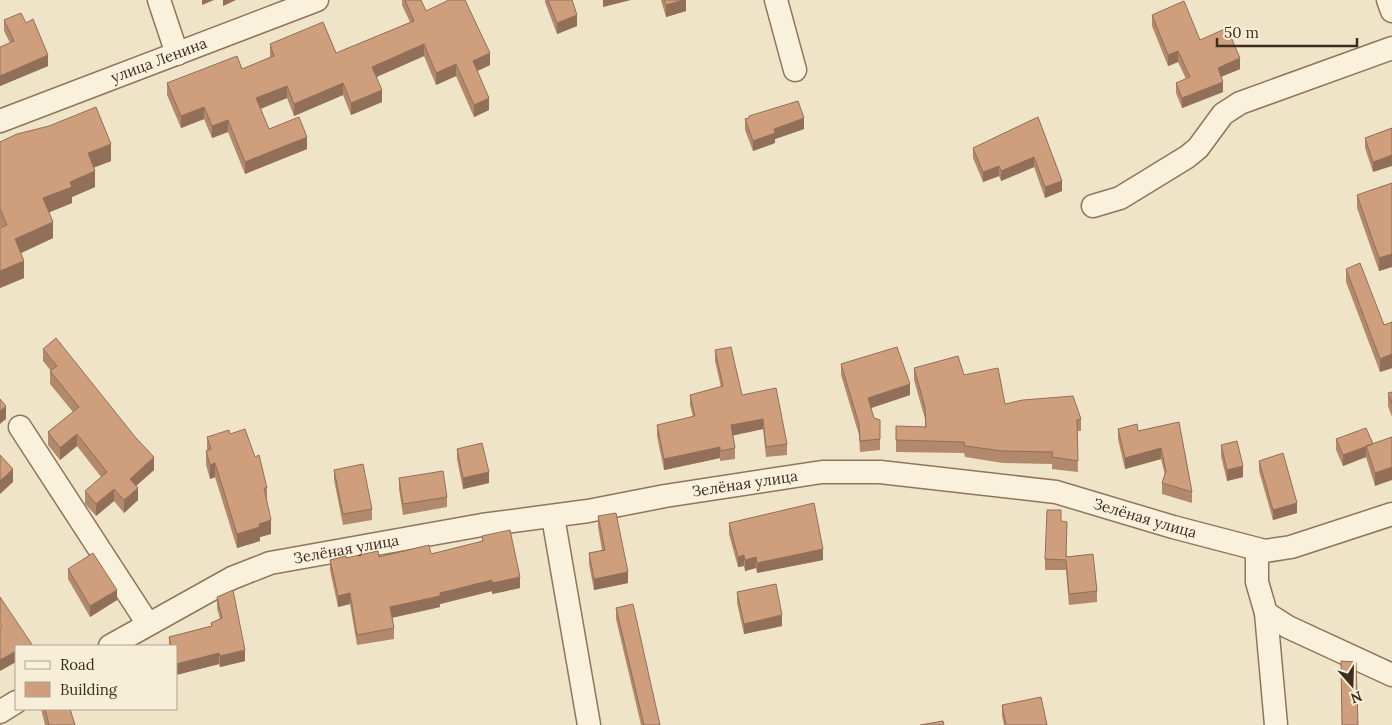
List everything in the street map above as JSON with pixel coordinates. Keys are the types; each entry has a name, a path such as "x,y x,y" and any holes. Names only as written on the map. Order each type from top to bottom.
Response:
{"street":[{"path":"159,0 177,54"},
{"name":"улица Ленина","path":"0,120 317,0"},
{"path":"776,0 795,70"},
{"path":"1388,0 1392,11"},
{"path":"1093,206 1120,198 1188,157 1198,148 1223,114 1240,103 1392,48"},
{"path":"20,427 148,624"},
{"name":"Зелёная улица","path":"112,645 232,578 270,563 482,525 553,517 665,496 822,472 880,472 1064,494 1257,550 1274,551 1291,547 1392,514"},
{"path":"553,517 589,725"},
{"path":"1257,550 1257,582 1266,613 1276,725"},
{"path":"1266,613 1288,627 1392,675"},
{"path":"0,712 15,703"}],"building":[{"path":"405,0 421,0 426,11 449,0 465,0 490,53 473,61 489,98 474,105 456,64 436,73 424,44 372,67 382,90 351,103 343,83 294,104 287,86 256,98 269,129 299,117 307,137 245,162 228,120 212,126 204,107 181,116 167,83 237,56 242,69 274,56 270,44 323,22 336,53 414,21"},
{"path":"548,0 572,0 577,15 557,23"},
{"path":"664,0 684,0 666,5"},
{"path":"1184,1 1200,40 1227,28 1240,58 1218,68 1223,82 1182,98 1176,83 1190,77 1178,51 1168,55 1152,15"},
{"path":"21,13 26,23 33,19 48,55 0,76 0,47 14,41 4,20"},
{"path":"798,101 804,118 774,129 775,133 753,141 745,119 749,118 749,116"},
{"path":"96,107 111,144 88,153 95,171 70,182 72,187 43,198 53,222 15,239 24,261 0,271 0,228 7,225 0,209 0,142 17,134 49,126"},
{"path":"1038,117 1062,181 1045,187 1034,157 1001,171 999,166 983,172 973,148"},
{"path":"1392,128 1392,155 1373,162 1365,138"},
{"path":"1392,183 1392,254 1379,258 1357,195"},
{"path":"1360,263 1384,325 1392,322 1392,354 1380,359 1346,269"},
{"path":"56,338 136,438 154,457 130,479 138,488 124,500 114,489 96,504 85,491 107,472 77,434 60,448 48,432 79,407 50,371 57,366 43,349"},
{"path":"731,347 742,395 776,388 787,444 766,447 763,419 731,425 735,448 720,451 720,447 664,459 657,425 695,416 690,395 723,386 715,350"},
{"path":"897,347 910,384 868,398 874,418 880,420 880,439 860,441 859,424 841,364"},
{"path":"958,356 964,375 998,368 1005,404 1023,400 1073,396 1081,419 1077,420 1078,461 1052,457 1053,452 1003,451 965,446 964,442 896,440 896,426 926,427 925,407 914,368"},
{"path":"1392,392 1392,404 1388,393"},
{"path":"0,399 6,406 0,411"},
{"path":"1179,422 1192,492 1162,483 1166,471 1161,448 1125,458 1118,429 1137,424 1138,431"},
{"path":"1366,428 1373,444 1343,455 1336,439"},
{"path":"245,429 255,457 259,455 267,488 264,488 271,520 259,524 260,527 237,534 215,463 210,465 206,451 211,449 207,437 229,430 230,434"},
{"path":"1392,437 1392,467 1375,473 1366,446"},
{"path":"1237,441 1243,466 1227,470 1221,445"},
{"path":"482,443 489,472 463,478 457,449"},
{"path":"1283,453 1297,503 1273,510 1259,461"},
{"path":"0,455 13,469 0,481"},
{"path":"363,464 372,509 343,514 334,470"},
{"path":"443,471 447,497 403,504 399,478"},
{"path":"814,503 823,549 757,563 756,557 745,560 744,555 738,557 729,523"},
{"path":"1047,510 1061,510 1061,521 1067,522 1066,557 1093,554 1097,591 1069,594 1066,560 1045,559"},
{"path":"616,513 628,572 594,579 589,553 605,550 598,516"},
{"path":"510,530 520,577 492,583 492,580 440,593 440,596 390,607 394,628 357,635 350,593 338,596 330,560 378,551 379,557 429,545 431,554 483,541 482,536"},
{"path":"93,553 117,590 90,606 68,569"},
{"path":"776,584 782,615 744,624 737,592"},
{"path":"233,590 245,650 220,656 219,653 178,663 178,645 171,645 169,637 212,626 211,623 222,618 217,597"},
{"path":"0,597 32,645 15,645 15,652 0,660 0,627 2,626 0,624"},
{"path":"633,604 660,725 644,725 616,608"},
{"path":"1341,661 1356,662 1358,725 1342,725"},
{"path":"1041,697 1047,725 1006,725 1002,705"},
{"path":"45,710 70,710 75,725 49,725"},
{"path":"943,721 944,725 920,725"}]}
